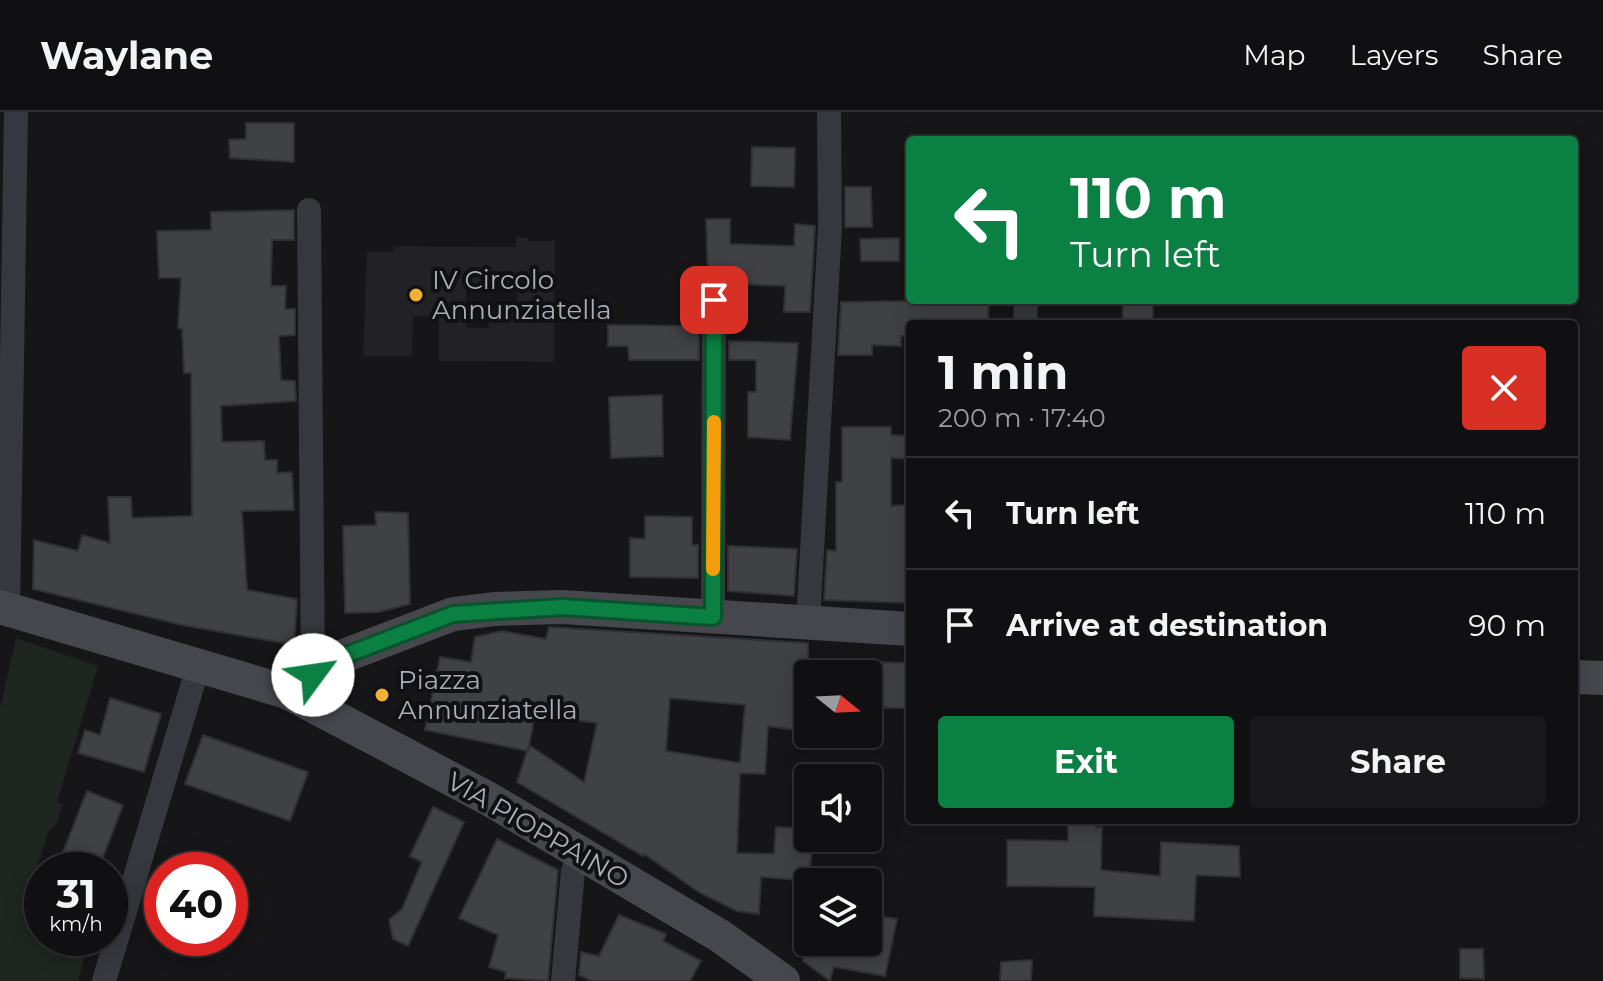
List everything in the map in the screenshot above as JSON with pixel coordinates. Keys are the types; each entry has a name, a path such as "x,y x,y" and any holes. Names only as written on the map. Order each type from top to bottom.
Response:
{"main road":[{"path":"300,683 341,657 453,614 562,607 906,629"},
{"name":"VIA PIOPPAINO","path":"4,608 198,667 300,683 720,936 783,981"},
{"path":"1578,677 1603,678"}],"street":[{"path":"4,608 16,112"},
{"path":"808,623 830,227 829,112"},
{"path":"300,683 309,210"},
{"path":"713,617 714,300"},
{"path":"104,981 198,667"},
{"path":"563,981 573,871 581,854"}],"shaded area":[{"name":"IV Circolo Annunziatella","path":"516,237 528,238 529,241 555,241 554,362 439,361 439,316 413,316 412,356 363,356 367,252 393,252 394,246 516,247","holes":["517,284 517,306 489,307 489,328 466,328 466,285"]},
{"path":"16,638 98,666 57,802 63,804 57,823 49,830 42,852 24,852 24,956 85,956 78,981 0,981 0,709"}],"building":[{"path":"246,123 294,123 294,162 230,158 229,140 246,139"},
{"path":"752,147 795,148 794,187 751,186"},
{"path":"845,187 871,187 872,227 845,227"},
{"path":"294,210 294,240 272,240 271,286 286,286 285,309 295,309 295,335 279,336 281,380 295,381 296,401 221,406 222,442 264,441 265,460 277,460 277,473 292,472 294,510 242,511 247,590 297,599 294,645 182,625 33,589 34,540 78,551 82,535 110,543 108,497 131,497 132,518 192,516 191,373 184,373 182,329 178,328 181,278 159,278 157,231 211,230 211,212"},
{"path":"706,219 730,219 730,244 794,246 795,224 815,226 810,312 784,312 785,286 708,283"},
{"path":"899,238 899,261 861,261 860,239"},
{"path":"841,302 989,304 988,320 906,320 906,337 901,336 901,346 872,345 872,355 838,355"},
{"path":"1123,305 1153,305 1153,320 1122,320"},
{"path":"608,325 699,326 699,360 629,360 628,346 608,346"},
{"path":"729,341 798,343 790,440 748,437 748,392 756,392 756,360 729,360"},
{"path":"662,395 663,456 611,458 609,397"},
{"path":"842,427 891,427 891,435 906,436 906,459 891,458 891,506 905,505 906,603 824,600 827,550 836,551 836,482 842,482"},
{"path":"375,512 408,513 410,604 379,612 345,613 343,526 376,525"},
{"path":"645,516 692,517 692,545 698,545 698,578 630,577 630,538 645,539"},
{"path":"728,546 797,549 794,596 728,591"},
{"path":"549,627 808,643 808,660 794,660 794,730 768,726 765,774 740,773 737,853 774,854 776,827 794,828 794,852 812,852 810,868 794,868 794,880 761,877 759,914 737,911 700,893 517,782 527,751 425,730 440,657 471,662 475,637 502,631 546,639","holes":["670,698 745,705 740,763 666,751","535,715 597,723 584,782 529,745"]},
{"path":"882,662 906,663 906,708 882,708"},
{"path":"110,698 161,714 144,772 78,753 85,730 100,735"},
{"path":"203,735 308,772 290,821 185,784"},
{"path":"87,791 123,805 105,852 63,852"},
{"path":"433,807 464,822 408,946 393,939 389,920 402,909 422,862 410,856"},
{"path":"1068,824 1096,824 1096,828 1102,827 1101,870 1160,876 1161,842 1239,846 1240,877 1196,875 1194,921 1094,916 1095,887 1007,886 1007,840 1068,841"},
{"path":"497,839 558,870 548,981 505,978 506,972 489,967 498,935 459,918"},
{"path":"619,915 666,934 663,941 701,961 690,981 591,981 579,975 581,952 599,956"},
{"path":"882,916 897,919 885,976 834,967 830,981 803,961 804,956 882,956"},
{"path":"1460,949 1483,949 1484,979 1460,978"},
{"path":"1032,960 1031,981 1000,981 1001,962"}],"slow traffic":[{"path":"713,569 714,422"}],"place":[{"name":"IV Circolo Annunziatella","path":"416,295"},
{"name":"Piazza Annunziatella","path":"382,695"}],"route":[{"path":"313,675 341,657 453,614 562,607 713,617 714,300"}]}
